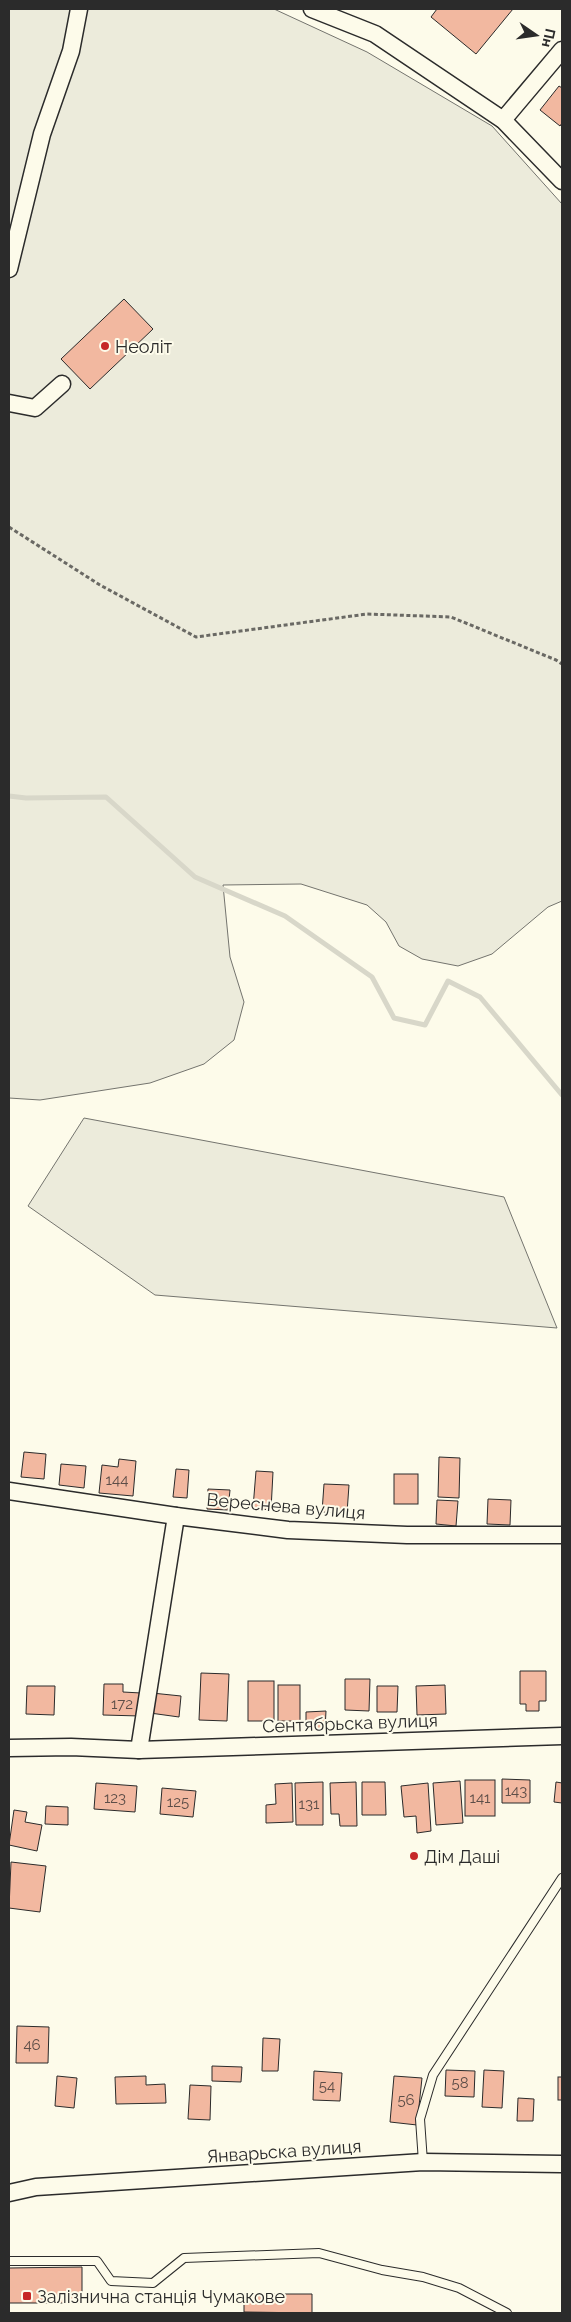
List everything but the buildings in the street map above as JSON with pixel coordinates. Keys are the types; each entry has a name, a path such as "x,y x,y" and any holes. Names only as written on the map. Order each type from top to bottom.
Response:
{"street":[{"path":"9,268 42,134 71,52 79,9"},
{"path":"312,9 375,34 504,120 562,181"},
{"path":"504,120 562,50"},
{"path":"9,403 35,408 62,384"},
{"name":"Вереснева вулиця","path":"9,1491 176,1516 288,1530 407,1535 562,1535"},
{"path":"139,1750 176,1516"},
{"name":"Сентябрьска вулиця","path":"9,1748 71,1747 139,1750 562,1736"},
{"name":"Январьска вулиця","path":"9,2193 36,2187 423,2162 562,2164"}],"lane":[{"path":"423,2162 420,2119 433,2075 562,1878"},
{"path":"9,2261 97,2261 111,2281 153,2283 184,2258 319,2253 382,2270 423,2277 459,2288 508,2313"}],"path":[{"path":"9,527 100,585 196,637 368,614 451,617 562,664"}],"shaded area":[{"path":"9,9 274,9 367,52 492,126 562,204 562,901 548,907 492,954 458,966 422,959 399,946 386,922 367,905 301,884 223,885 230,957 244,1002 234,1040 204,1064 150,1083 40,1100 9,1098"},
{"path":"84,1118 504,1197 557,1328 155,1295 28,1206"}],"waterway":[{"path":"9,796 26,798 106,797 195,877 285,916 372,977 394,1018 425,1025 448,981 480,997 562,1095"}],"place":[{"name":"Неоліт","path":"105,346"},
{"name":"Дім Даші","path":"414,1856"},
{"name":"Залізнична станція Чумакове","path":"27,2296"}]}
